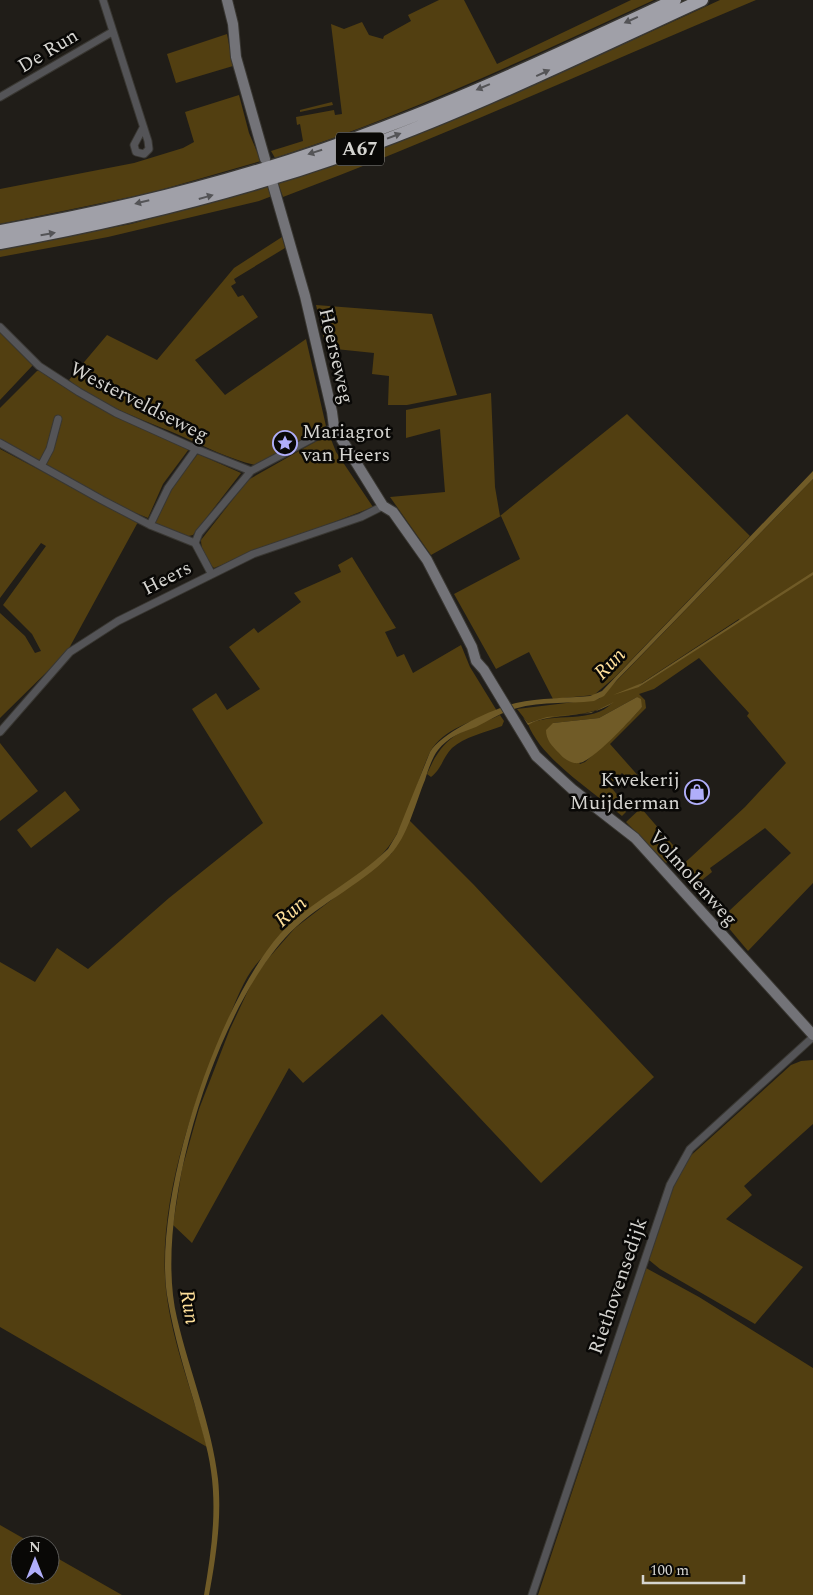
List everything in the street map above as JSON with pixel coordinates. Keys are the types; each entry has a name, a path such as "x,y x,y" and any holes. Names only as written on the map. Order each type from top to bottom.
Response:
{"highway":[{"name":"A67","path":"0,231 96,213 195,188 343,143 445,104 675,0"},
{"name":"A67","path":"0,243 150,212 261,181 345,154 499,93 702,0"}],"street":[{"path":"103,0 142,128"},
{"path":"227,0 234,24 236,58 265,160"},
{"name":"De Run","path":"0,98 112,32"},
{"name":"Heerseweg","path":"273,185 305,296 334,427 383,506 393,512 427,560 472,647 482,657 484,670 520,730"},
{"name":"Westerveldseweg","path":"0,327 40,366 59,380 116,413 251,471"},
{"path":"41,466 50,449 58,419"},
{"path":"195,543 199,532 251,471 334,427"},
{"path":"0,443 150,525 195,543 211,573"},
{"path":"150,525 168,488 196,449"},
{"name":"Heers","path":"0,732 70,652 118,621 211,573 253,554 361,517 383,506"},
{"name":"Volmolenweg","path":"520,730 536,756 548,768 635,838 813,1036"},
{"name":"Riethovensedijk","path":"532,1595 670,1185 690,1149 813,1036"}],"shaded area":[{"path":"439,0 464,0 497,64 631,0 654,0 467,85 372,124 275,158 271,151 303,141 300,124 297,125 296,117 334,110 335,115 342,114 331,24 344,29 362,22 369,35 383,39 384,36 411,21 408,15"},
{"path":"720,0 756,0 461,126 283,197 278,183 335,164 447,121 557,74"},
{"path":"227,34 233,66 176,83 167,54"},
{"path":"239,95 249,133 261,161 150,193 0,224 0,189 134,163 183,148 194,142 185,112"},
{"path":"332,102 333,105 300,112 300,110"},
{"path":"269,186 272,196 259,201 108,237 0,257 0,248 131,224"},
{"path":"282,237 285,248 234,279 236,283 231,286 238,297 243,295 258,317 195,360 225,395 306,339 326,426 255,465 226,456 121,411 92,396 69,380 107,335 157,360 234,268"},
{"path":"316,305 432,314 457,395 407,405 388,405 389,376 372,374 374,353 326,348"},
{"path":"0,331 33,365 0,400"},
{"path":"43,370 102,409 189,449 163,484 148,518 126,509 0,440 0,408 37,371"},
{"path":"491,393 495,487 500,516 627,414 750,536 615,677 594,695 553,699 529,652 496,669 454,594 520,559 501,516 431,555 390,497 445,492 440,429 406,438 406,410"},
{"path":"329,434 336,452 373,507 214,568 204,555 201,540 248,480"},
{"path":"0,449 138,522 67,652 0,718 0,613 25,636 35,653 41,651 32,634 3,605 46,546 41,543 0,598"},
{"path":"198,454 241,473 193,535 185,537 155,523 172,486"},
{"path":"813,471 813,479 617,680 604,696 594,701 541,704 511,710 456,736 442,745 432,760 402,839 390,855 365,877 297,926 285,938 259,972 235,1016 213,1065 195,1118 181,1173 173,1226 172,1275 177,1318 206,1418 218,1479 219,1523 216,1552 209,1595 204,1595 211,1549 213,1487 206,1445 173,1326 168,1301 165,1261 169,1214 179,1162 193,1109 233,1008 256,967 280,934 305,911 362,871 388,849 397,834 430,752 436,744 456,729 506,706 534,700 590,696 602,691"},
{"path":"813,479 813,883 748,951 727,926 735,919 729,911 791,853 765,828 710,868 712,872 692,888 677,870 745,807 786,763 747,716 749,713 699,658 654,689 639,694 645,700 646,708 610,744 641,779 635,785 622,773 609,785 626,805 622,808 626,812 622,816 556,762 544,750 528,724 549,719 584,716 604,709 612,703 581,714 549,718 528,723 517,709 599,699","holes":["739,619 740,621 639,687 637,686","637,697 642,707 629,722 585,762 580,764 553,723 599,718"]},
{"path":"352,557 396,628 385,632 397,657 404,654 413,673 461,645 470,667 497,711 459,727 436,744 430,752 402,825 389,846 372,864 302,916 259,961 240,990 214,1053 190,1119 180,1154 172,1188 165,1257 166,1290 173,1330 207,1447 0,1327 0,962 35,982 57,948 88,969 169,898 263,823 192,709 216,693 227,710 260,689 229,647 254,628 258,633 301,602 294,593 341,572 338,565"},
{"path":"813,572 813,575 639,687 613,695 642,683"},
{"path":"637,697 641,699 642,707 612,739 585,761 573,763 568,761 548,740 546,730 553,723 599,718"},
{"path":"582,714 549,717 528,725 523,717 528,723 547,717"},
{"path":"500,715 504,721 502,726 457,744 431,777 427,774 434,760 448,742 465,731"},
{"path":"0,743 38,791 0,821"},
{"path":"65,791 80,810 31,848 17,830"},
{"path":"641,808 673,845 675,844 680,849 666,863 626,822"},
{"path":"409,820 474,885 654,1077 541,1183 382,1014 303,1083 289,1068 192,1243 173,1225 182,1169 199,1109 230,1029 253,980 267,960 295,928 391,854"},
{"path":"813,1060 813,1124 744,1186 752,1195 726,1219 803,1267 755,1324 660,1269 649,1260 675,1182 687,1159 791,1065 801,1061"},
{"path":"646,1268 699,1297 813,1368 813,1595 538,1595"},
{"path":"0,1525 18,1535 10,1535 10,1585 60,1585 60,1560 122,1595 0,1595"}],"place":[{"name":"Mariagrot van Heers","path":"285,443"},
{"name":"Kwekerij Muijderman","path":"697,792"}],"water label":[{"name":"Run","path":"610,664"},
{"name":"Run","path":"291,912"},
{"name":"Run","path":"189,1307"}]}
